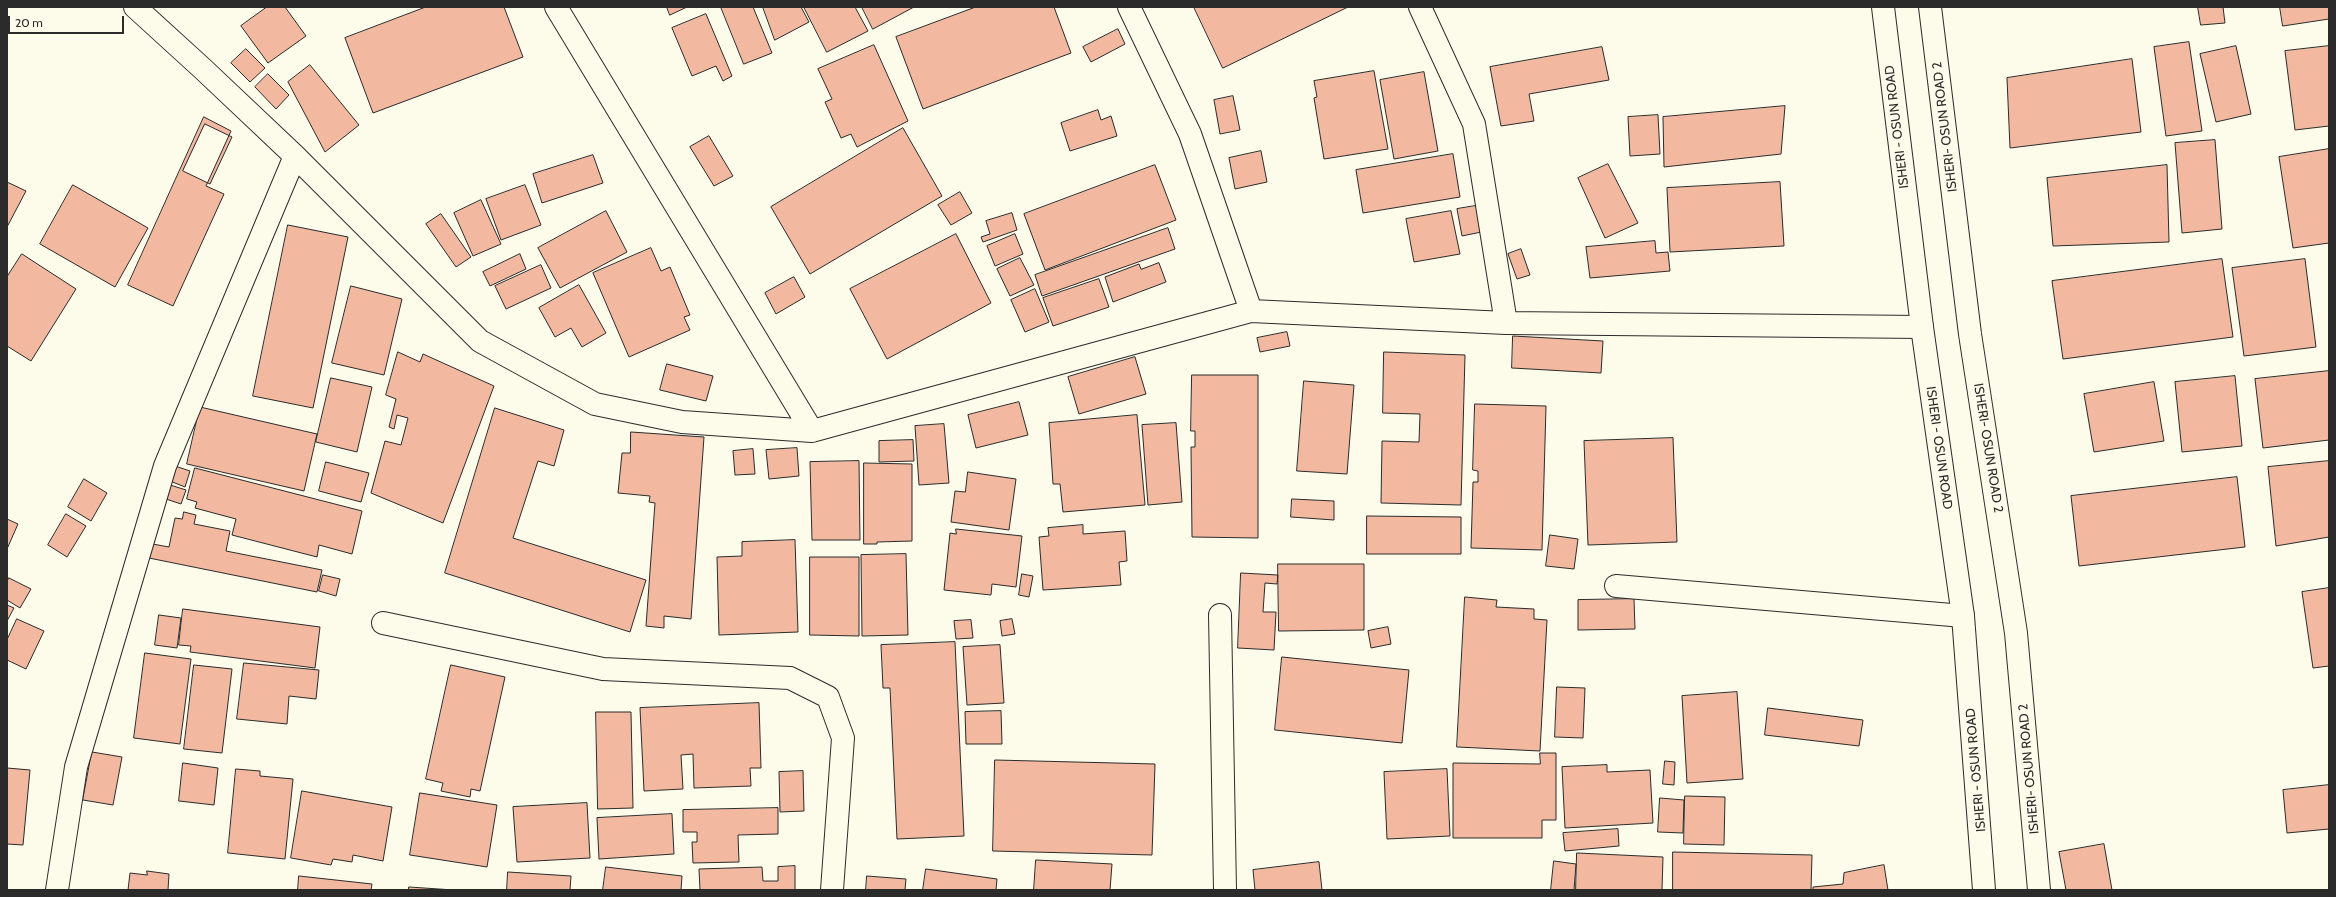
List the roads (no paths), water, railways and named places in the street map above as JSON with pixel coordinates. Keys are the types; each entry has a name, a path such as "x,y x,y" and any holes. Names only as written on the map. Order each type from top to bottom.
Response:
{"street":[{"path":"135,7 295,156 480,341 595,404 682,422 812,431 1251,311 1506,323 1922,327"},
{"path":"556,7 812,431"},
{"path":"1129,7 1190,134 1251,311"},
{"path":"1420,7 1474,124 1506,323"},
{"name":"ISHERI - OSUN ROAD","path":"1883,7 1922,327 1964,616 1984,890"},
{"name":"ISHERI- OSUN ROAD 2","path":"1930,7 1970,334 2016,633 2039,890"},
{"path":"57,890 76,767 165,466 295,156"},
{"path":"1616,586 1964,616"},
{"path":"1220,615 1225,890"},
{"path":"384,623 603,670 790,678 828,697 843,738 832,890"}]}
